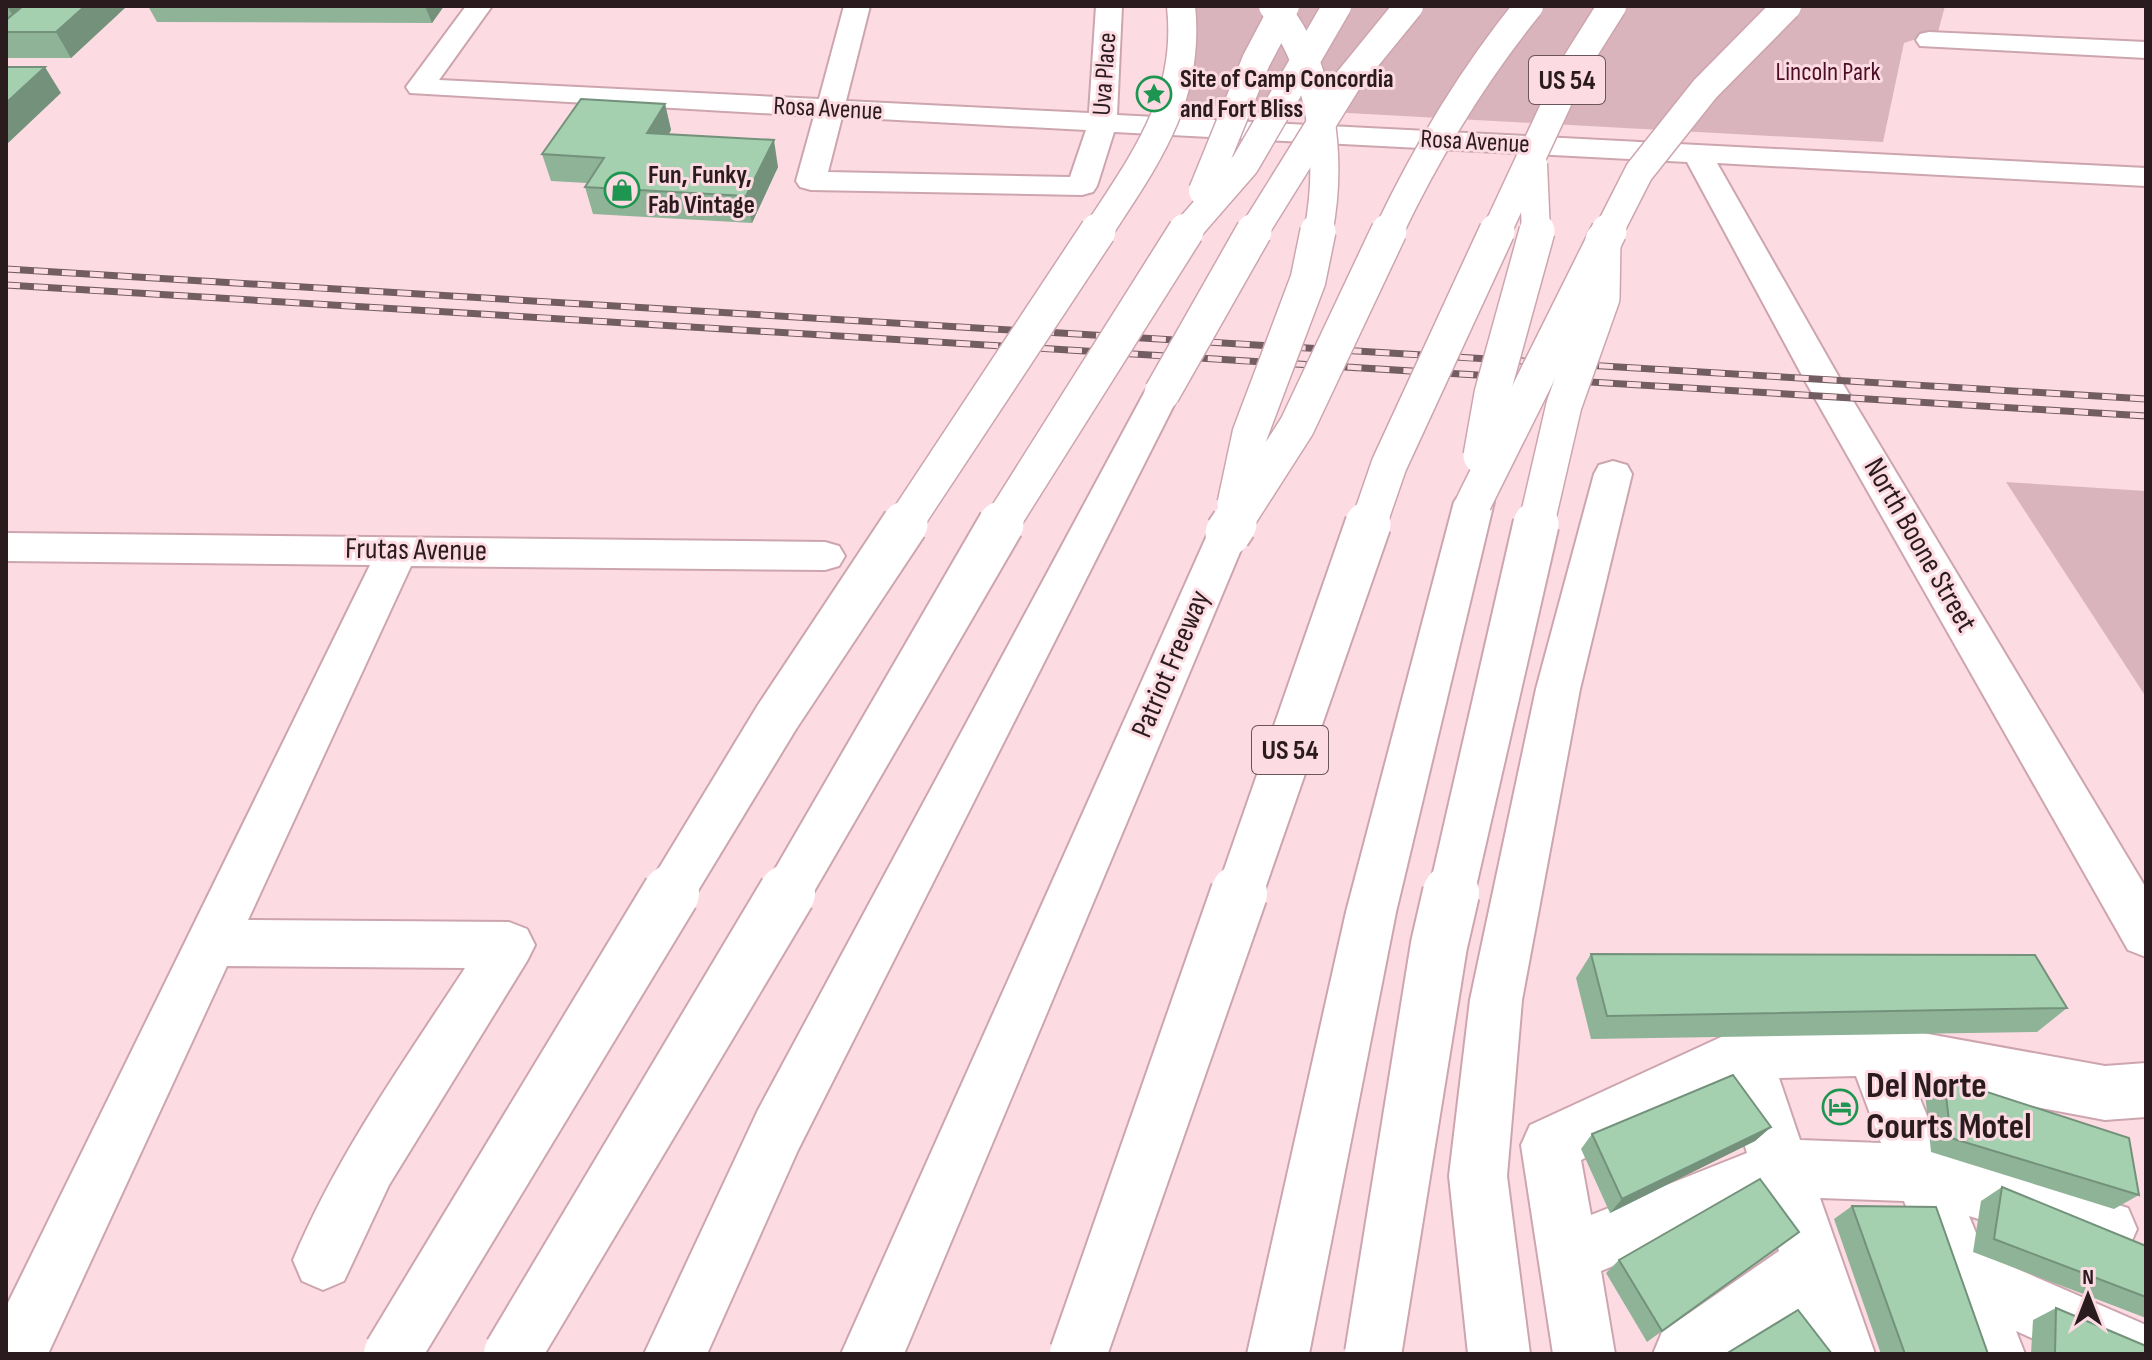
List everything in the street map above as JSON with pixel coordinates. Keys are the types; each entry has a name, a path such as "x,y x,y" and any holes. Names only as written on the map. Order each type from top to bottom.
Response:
{"main road":[{"name":"Rosa Avenue","path":"479,6 420,87 2146,177"},
{"path":"830,109 857,6"},
{"name":"Uva Place","path":"830,109 811,181 1082,186 1103,123 1109,6"},
{"path":"392,1354 777,717 1147,157 1177,97 1184,58 1181,6"},
{"path":"1228,533 1250,434 1308,280 1320,223 1325,155 1313,87 1292,29 1273,6"},
{"path":"1187,230 1256,61 1285,6"},
{"path":"512,1354 709,1028 1002,522 1187,230 1245,164 1337,6"},
{"path":"675,1354 778,1130 1162,393 1257,226 1347,82 1409,6"},
{"name":"Patriot Freeway","path":"872,1354 1228,533 1297,428 1393,217 1498,40 1529,6"},
{"name":"US 54","path":"1078,1354 1389,465 1573,68 1612,6"},
{"path":"1474,502 1639,172 1705,89 1787,6"},
{"path":"1929,40 2146,50"},
{"name":"North Boone Street","path":"1697,154 1822,379 2146,934"},
{"path":"1278,1354 1371,912 1474,502 1492,394 1537,230 1532,158"},
{"path":"1373,1354 1439,945 1564,405 1602,298 1603,240"},
{"path":"1499,1354 1478,1176 1496,1000 1555,704 1613,474"},
{"name":"Frutas Avenue","path":"6,547 825,556"},
{"path":"16,1354 398,550"},
{"path":"213,943 509,945 369,1165 323,1260"},
{"path":"1873,1050 1994,1354"},
{"path":"1584,1354 1550,1145 1743,1053 1873,1050 2105,1093 2146,1090"},
{"path":"1743,1053 1844,1354"},
{"path":"1566,1255 1781,1168 1922,1173 2107,1229"},
{"path":"1684,1354 1813,1264"},
{"path":"1964,1277 2140,1354"}],"green space":[{"name":"Lincoln Park","path":"1167,6 1945,6 1938,32 1904,43 1883,142 1163,103"},
{"path":"2006,482 2146,491 2146,697"}],"building":[{"path":"23,6 85,6 56,32 6,32 6,20"},
{"path":"6,67 45,67 6,103"},
{"path":"581,99 665,104 647,133 774,140 746,196 585,187 604,158 542,154"},
{"path":"1591,954 2035,955 2067,1008 1607,1016"},
{"path":"1733,1075 1771,1127 1622,1199 1592,1134"},
{"path":"1944,1078 2129,1138 2139,1195 1951,1138"},
{"path":"1760,1179 1799,1232 1662,1331 1619,1260"},
{"path":"2002,1187 2146,1246 2146,1297 1994,1239"},
{"path":"1852,1206 1936,1207 1988,1354 1905,1354"},
{"path":"2056,1308 2146,1346 2146,1354 2055,1354"},
{"path":"1798,1310 1832,1354 1726,1354"}],"railway":[{"path":"6,269 2146,399"},
{"path":"6,285 2146,416"}],"place":[{"name":"Site of Camp Concordia and Fort Bliss","path":"1154,94"},
{"name":"Fun, Funky, Fab Vintage","path":"622,190"},
{"name":"Del Norte Courts Motel","path":"1840,1107"}]}
